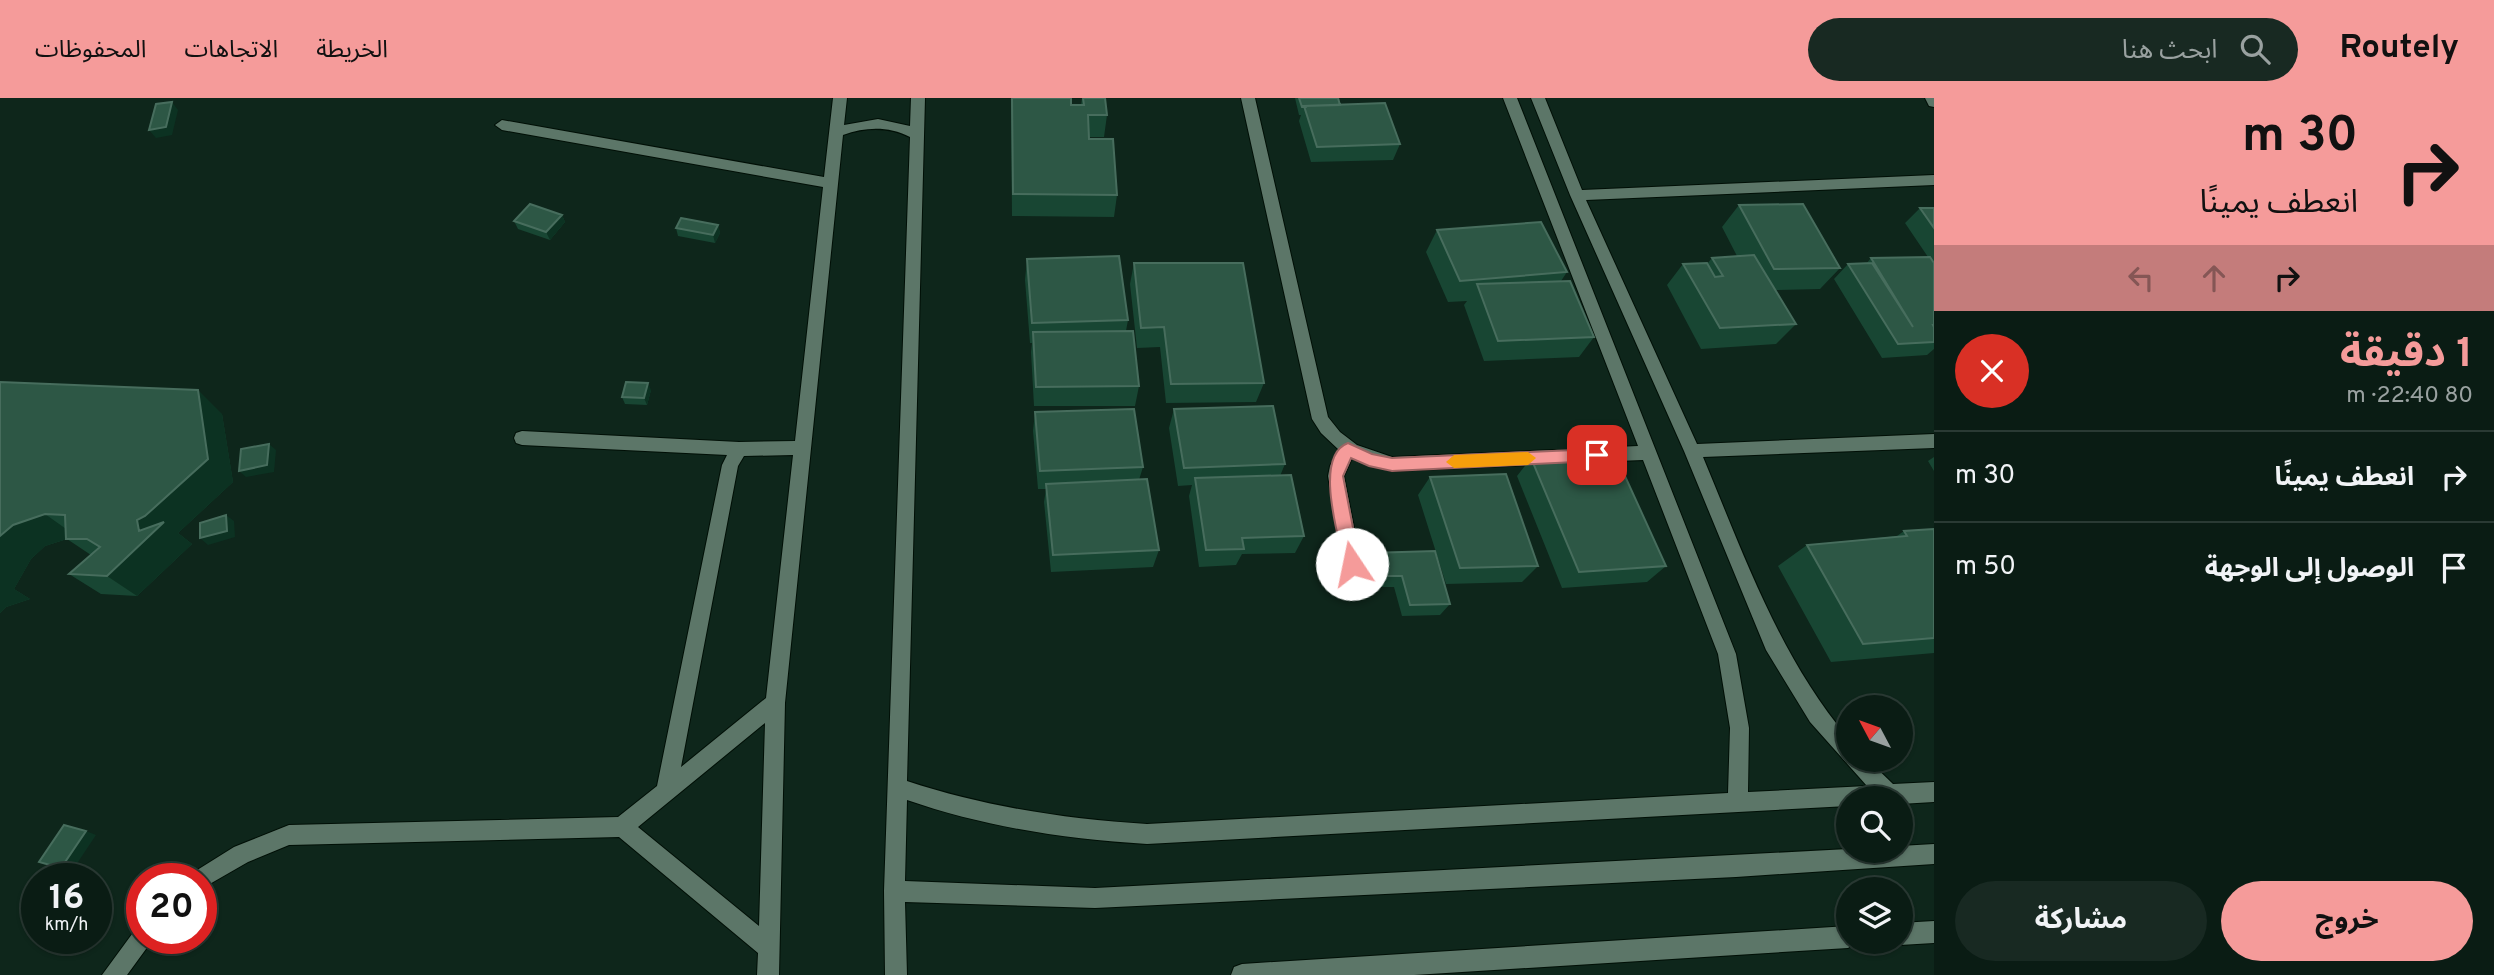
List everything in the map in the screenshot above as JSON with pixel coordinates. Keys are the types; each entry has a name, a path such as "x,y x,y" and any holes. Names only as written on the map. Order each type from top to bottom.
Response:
{"street":[{"path":"768,975 771,949 775,703 840,98"},
{"path":"895,975 894,891 918,98"},
{"path":"1248,98 1320,419 1331,436 1348,450 1369,460 1392,464 1649,453"},
{"path":"1510,98 1727,654 1737,691 1742,728 1737,802"},
{"path":"1538,98 1577,195 1692,451 1773,643 1817,716 1836,739"},
{"path":"1931,98 1934,103"},
{"path":"836,132 864,123 879,123 893,124 918,135"},
{"path":"502,125 831,183"},
{"path":"1577,195 1934,180"},
{"path":"522,438 739,449 803,448"},
{"path":"1692,451 1934,441"},
{"path":"666,791 730,466 739,449"},
{"path":"1348,450 1338,466 1336,476 1352,564"},
{"path":"217,869 241,854 289,835 622,827 775,703"},
{"path":"1867,772 1881,786"},
{"path":"897,787 944,804 1028,824 1147,834 1836,797"},
{"path":"1913,793 1934,792"},
{"path":"622,827 771,949"},
{"path":"894,891 1095,898 1736,867 1934,854"},
{"path":"1913,933 1934,932"},
{"path":"1242,975 1836,938"},
{"path":"113,975 130,954"}],"building":[{"path":"1012,98 1071,98 1071,105 1084,105 1083,98 1105,98 1107,115 1088,115 1089,139 1113,139 1117,195 1013,194"},
{"path":"1299,98 1338,98 1340,105 1302,107"},
{"path":"172,102 166,127 149,130 156,104"},
{"path":"1385,103 1400,144 1317,147 1304,106"},
{"path":"530,204 562,215 546,232 514,221"},
{"path":"1803,204 1840,268 1774,269 1739,205"},
{"path":"1920,208 1934,208 1934,228"},
{"path":"681,218 718,225 713,235 676,228"},
{"path":"1541,222 1567,272 1460,281 1437,230"},
{"path":"1754,255 1796,324 1720,328 1683,264 1707,263 1715,277 1723,276 1712,258"},
{"path":"1119,256 1128,320 1032,323 1027,259"},
{"path":"1930,257 1934,263 1934,342 1898,344 1848,264 1872,263 1913,327 1871,258"},
{"path":"1134,263 1243,263 1264,383 1171,384 1164,327 1141,328"},
{"path":"1570,281 1594,337 1498,341 1477,284"},
{"path":"1133,331 1139,386 1036,387 1033,332"},
{"path":"0,382 198,390 208,459 145,516 137,520 139,531 164,522 107,576 69,574 100,547 87,539 66,539 65,515 45,514 13,525 0,536"},
{"path":"626,382 648,383 644,398 622,397"},
{"path":"1273,406 1285,464 1184,468 1174,409"},
{"path":"1134,409 1143,467 1040,471 1035,412"},
{"path":"269,444 267,465 239,471 241,449"},
{"path":"1614,452 1666,566 1579,572 1531,458"},
{"path":"1506,474 1538,566 1460,568 1430,477"},
{"path":"1291,475 1304,536 1242,538 1244,549 1206,550 1195,478"},
{"path":"1147,479 1159,550 1053,555 1046,484"},
{"path":"226,515 227,531 200,538 200,523"},
{"path":"1934,529 1934,638 1863,644 1807,545 1907,536 1904,531"},
{"path":"1435,551 1450,604 1410,605 1402,576 1375,576 1369,553"},
{"path":"64,825 86,831 64,863 39,862"}],"slow traffic":[{"path":"1454,462 1528,458"}],"route":[{"path":"1352,564 1336,476 1338,466 1348,450 1369,460 1392,464 1597,455"}]}
